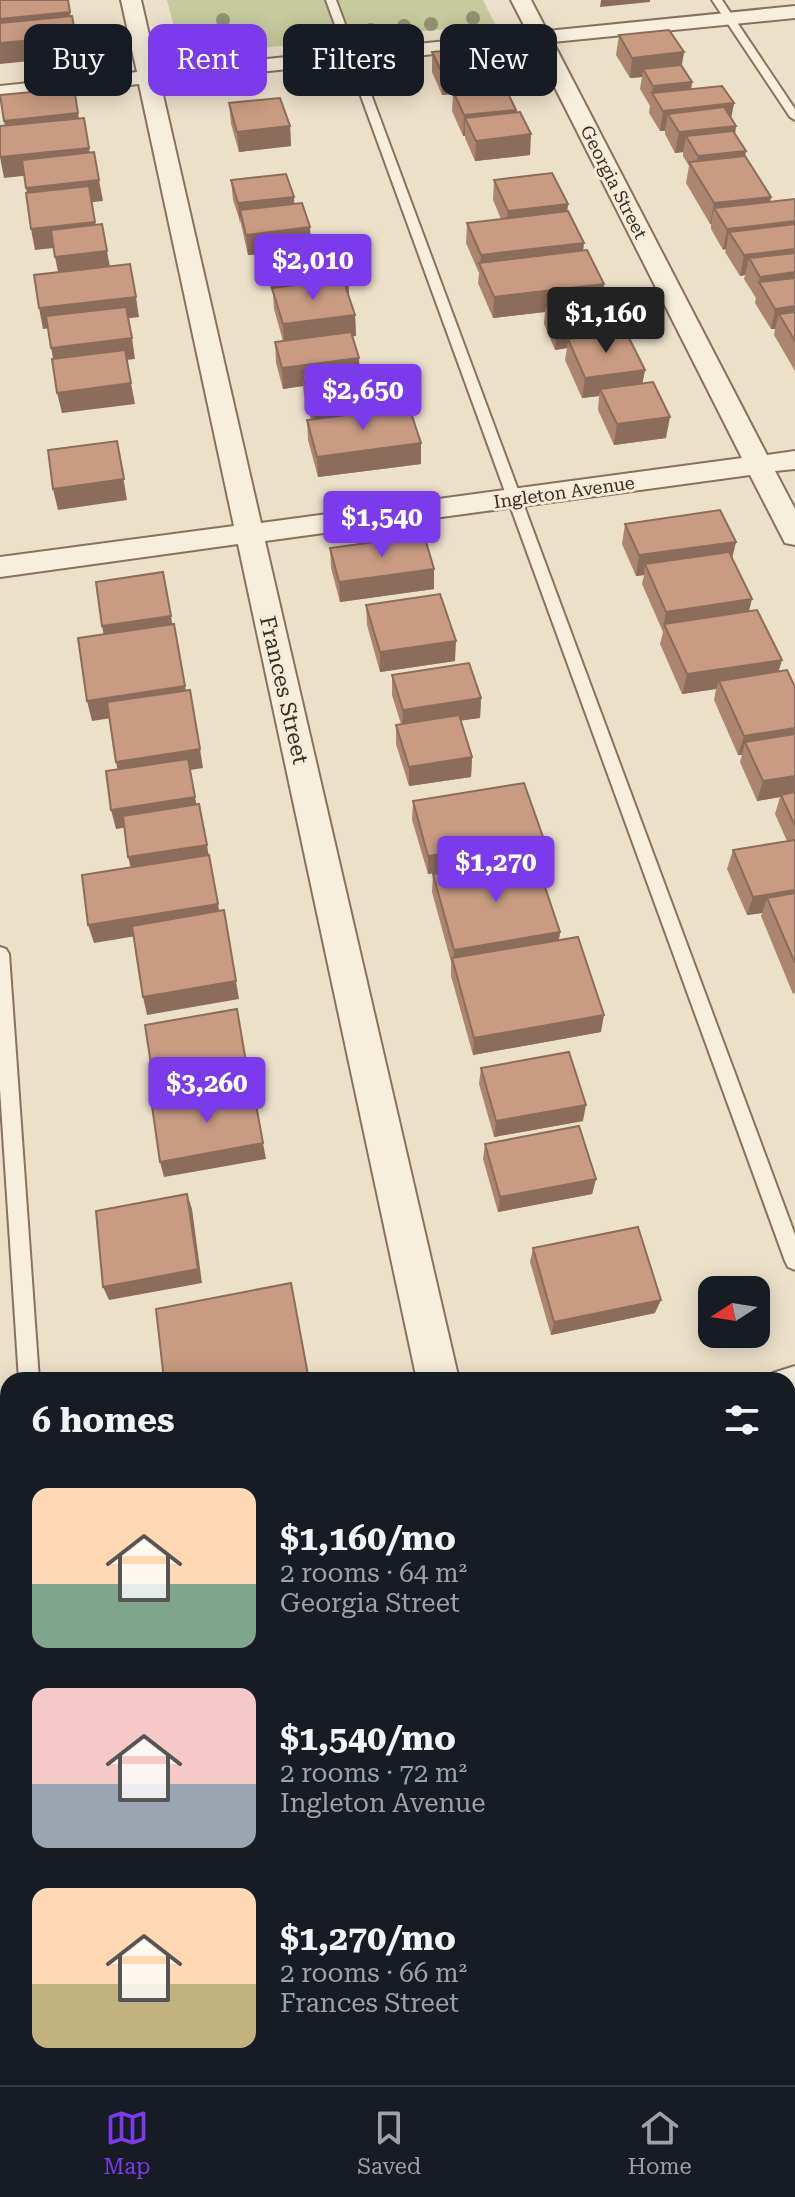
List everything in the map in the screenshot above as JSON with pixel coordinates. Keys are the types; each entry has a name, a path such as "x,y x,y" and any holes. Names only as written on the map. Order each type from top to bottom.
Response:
{"street":[{"name":"Frances Street","path":"131,0 436,1372"},
{"name":"Georgia Street","path":"521,0 534,24"},
{"path":"557,37 795,12"},
{"path":"0,92 283,63"},
{"name":"Georgia Street","path":"557,69 795,536"},
{"name":"Ingleton Avenue","path":"0,567 795,460"}],"lane":[{"path":"331,0 340,24"},
{"path":"717,0 795,117"},
{"path":"367,96 795,1261"},
{"path":"0,954 28,1372"}],"green space":[{"path":"167,0 483,0 495,24 440,24 440,30 424,31 424,24 283,24 283,46 267,47 267,24 173,24"}],"building":[{"path":"0,0 68,0 70,12 0,19"},
{"path":"72,16 74,24 24,24 24,41 0,43 0,23"},
{"path":"669,30 684,52 632,58 619,35"},
{"path":"440,51 440,69 432,52"},
{"path":"681,65 692,82 653,86 643,69"},
{"path":"722,86 734,103 663,111 652,93"},
{"path":"24,93 24,96 75,96 78,113 4,121 0,95"},
{"path":"455,96 509,96 516,110 464,115"},
{"path":"280,98 290,126 237,132 229,103"},
{"path":"724,107 736,126 679,132 668,114"},
{"path":"520,112 531,134 476,141 465,118"},
{"path":"84,118 89,148 0,157 0,126"},
{"path":"733,131 746,151 698,156 686,136"},
{"path":"94,152 99,180 26,188 22,160"},
{"path":"745,156 771,197 714,203 689,162"},
{"path":"552,173 568,204 508,211 494,180"},
{"path":"286,174 294,197 238,203 231,180"},
{"path":"89,186 95,222 31,229 26,193"},
{"path":"795,199 795,221 727,229 714,208"},
{"path":"302,203 310,227 246,235 240,210"},
{"path":"568,211 584,243 481,255 467,223"},
{"path":"102,224 107,251 55,257 51,230"},
{"path":"795,224 795,249 744,255 729,232"},
{"path":"336,237 348,272 273,281 263,245"},
{"path":"587,250 604,284 494,297 479,263"},
{"path":"795,253 795,272 760,277 749,258"},
{"path":"130,264 136,297 39,308 34,275"},
{"path":"795,278 795,306 775,309 759,282"},
{"path":"343,279 355,315 283,324 272,288"},
{"path":"603,297 616,322 557,329 546,304"},
{"path":"126,307 132,338 51,348 46,316"},
{"path":"795,312 795,341 779,314"},
{"path":"351,332 359,358 282,368 275,342"},
{"path":"626,332 645,370 585,378 568,339"},
{"path":"125,350 131,383 57,393 52,359"},
{"path":"349,368 361,407 314,413 302,374"},
{"path":"653,382 670,417 617,424 600,389"},
{"path":"409,407 421,443 317,457 307,420"},
{"path":"117,441 124,479 53,489 48,450"},
{"path":"720,510 736,542 639,555 625,524"},
{"path":"424,535 434,569 339,582 330,548"},
{"path":"729,552 752,599 666,612 645,564"},
{"path":"163,572 171,616 102,626 96,582"},
{"path":"440,594 456,641 380,652 366,605"},
{"path":"757,610 782,660 687,674 664,624"},
{"path":"174,624 185,686 87,701 78,638"},
{"path":"469,663 481,698 403,710 392,675"},
{"path":"787,670 795,687 795,728 744,736 719,681"},
{"path":"190,690 200,749 116,762 107,702"},
{"path":"459,715 472,757 409,767 396,725"},
{"path":"795,734 795,776 763,781 745,742"},
{"path":"188,759 195,797 111,810 106,771"},
{"path":"524,783 543,837 428,856 413,801"},
{"path":"795,792 795,826 781,795"},
{"path":"199,804 207,845 128,857 123,816"},
{"path":"795,840 795,890 753,897 733,850"},
{"path":"209,855 218,904 88,925 82,875"},
{"path":"535,857 560,932 454,950 433,874"},
{"path":"795,893 795,963 767,898"},
{"path":"224,910 236,981 143,997 132,926"},
{"path":"578,937 604,1015 474,1038 452,958"},
{"path":"237,1009 247,1068 154,1084 145,1025"},
{"path":"569,1052 586,1105 496,1121 481,1068"},
{"path":"253,1088 263,1143 160,1162 152,1106"},
{"path":"579,1126 596,1179 500,1197 485,1144"},
{"path":"187,1194 198,1269 103,1287 96,1211"},
{"path":"638,1227 661,1300 554,1322 533,1248"},
{"path":"291,1283 307,1372 163,1372 156,1309"}]}
